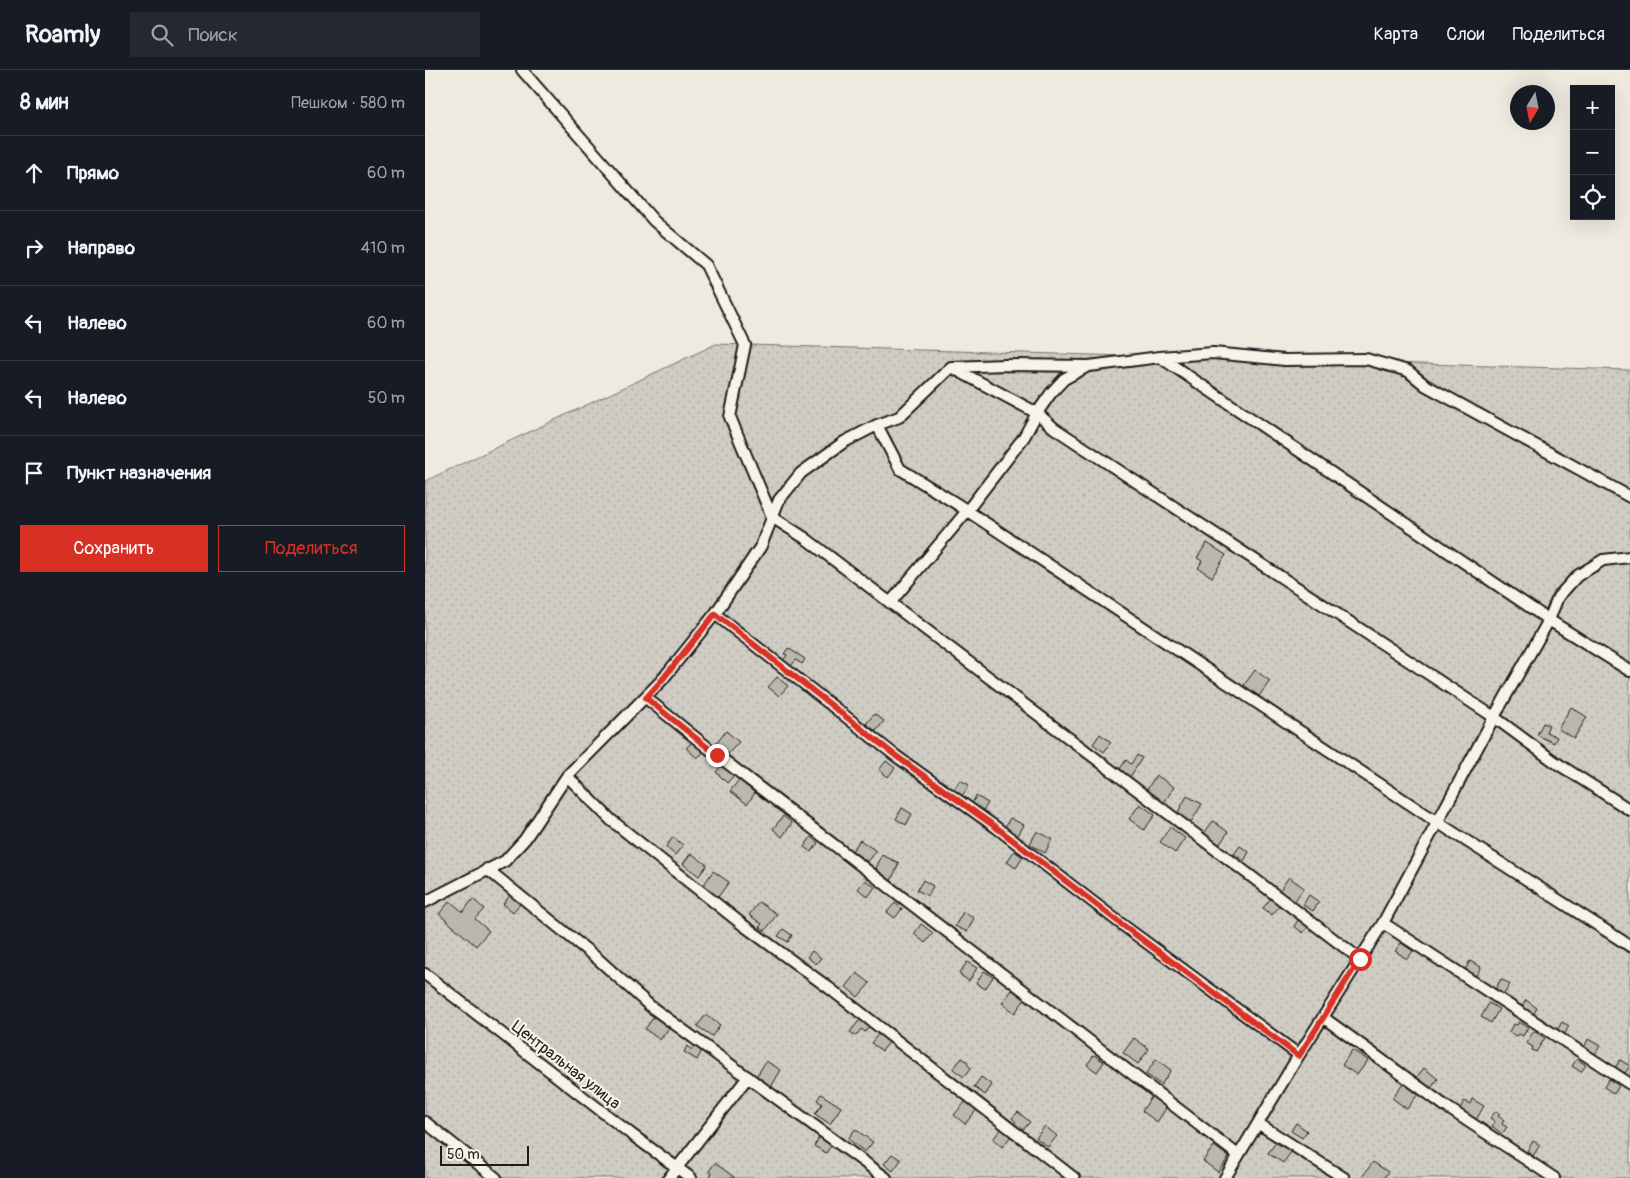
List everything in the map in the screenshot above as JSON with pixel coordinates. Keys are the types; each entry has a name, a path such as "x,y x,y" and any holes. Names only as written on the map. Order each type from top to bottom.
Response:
{"street":[{"path":"521,70 654,221 706,265 745,345 730,417 772,517 805,538 1360,959"},
{"path":"425,902 505,861 525,839 567,776 646,698 715,614 761,546 779,500 801,473 843,442 877,425 899,417 951,368 1005,365 1089,366 1160,357 1213,353 1285,360 1366,359 1408,371 1433,390 1630,497"},
{"path":"1160,357 1549,620 1630,671"},
{"path":"890,603 967,511 1024,437 1037,413 1063,379 1089,366"},
{"path":"951,368 1037,413 1054,428 1493,717 1555,762 1630,810"},
{"path":"877,425 900,469 967,511 1437,822 1630,946"},
{"path":"1225,1178 1383,923 1493,717 1549,620 1559,597 1577,576 1603,560 1630,557"},
{"path":"715,614 896,756 997,828 1124,926 1299,1056"},
{"path":"646,698 717,755 1238,1155"},
{"path":"567,776 611,820 743,925 832,990 1074,1178"},
{"path":"487,869 599,960 650,1006 886,1178"},
{"path":"1383,923 1630,1084"},
{"name":"Центральная улица","path":"425,974 631,1134 691,1178"},
{"path":"1324,1018 1447,1108 1554,1178"},
{"path":"669,1178 747,1077"},
{"path":"425,1122 496,1178"},
{"path":"1259,1124 1344,1178"}],"shaded area":[{"path":"716,344 1160,357 1213,353 1285,360 1630,370 1630,1178 425,1178 425,481"}],"building":[{"path":"1207,543 1226,555 1212,577 1198,568 1202,561 1197,558"},
{"path":"788,648 805,659 802,664 796,660 791,666 783,661 787,655 784,654"},
{"path":"1255,670 1270,681 1259,696 1244,685"},
{"path":"777,677 788,686 779,696 768,687"},
{"path":"1571,707 1587,717 1574,738 1558,729"},
{"path":"874,714 884,721 876,731 866,724"},
{"path":"1543,723 1549,725 1546,732 1557,737 1554,743 1537,735"},
{"path":"726,731 739,742 728,754 716,744"},
{"path":"1100,734 1111,742 1104,752 1093,744"},
{"path":"694,740 705,751 697,758 686,748"},
{"path":"1137,755 1142,758 1130,777 1119,770 1126,760 1131,764"},
{"path":"886,761 895,768 888,777 879,770"},
{"path":"722,765 734,775 727,783 716,772"},
{"path":"1156,775 1174,787 1164,803 1146,791"},
{"path":"739,780 755,793 747,804 730,791"},
{"path":"960,780 969,785 961,798 952,792"},
{"path":"976,796 988,803 981,814 970,807"},
{"path":"1187,796 1202,804 1191,822 1177,814"},
{"path":"1140,804 1155,815 1144,830 1129,819"},
{"path":"902,808 912,814 906,825 896,819"},
{"path":"783,816 792,823 782,837 773,829"},
{"path":"1010,818 1024,825 1017,837 1004,829"},
{"path":"1213,821 1228,832 1218,847 1202,836"},
{"path":"1170,827 1185,838 1175,853 1160,842"},
{"path":"1037,831 1052,839 1045,853 1030,844"},
{"path":"673,837 683,845 675,855 666,847"},
{"path":"811,837 818,843 811,852 804,847"},
{"path":"860,840 876,851 868,862 852,851"},
{"path":"1240,846 1249,852 1244,861 1234,854"},
{"path":"1014,851 1023,857 1016,868 1007,862"},
{"path":"691,853 707,865 699,876 683,864"},
{"path":"882,855 899,863 891,881 874,873"},
{"path":"713,871 729,882 718,897 703,886"},
{"path":"1289,877 1304,888 1294,902 1279,891"},
{"path":"865,880 875,887 868,897 858,889"},
{"path":"923,880 933,886 928,896 917,890"},
{"path":"511,894 521,903 513,912 503,904"},
{"path":"1309,895 1319,902 1313,911 1303,905"},
{"path":"1272,897 1281,904 1272,915 1263,908"},
{"path":"473,899 484,909 475,919 489,931 476,946 439,914 450,901 463,912"},
{"path":"759,902 777,914 765,931 759,927 762,924 749,915"},
{"path":"895,903 902,909 895,918 887,912"},
{"path":"963,912 974,918 967,932 955,926"},
{"path":"1299,919 1309,926 1303,933 1294,926"},
{"path":"921,924 933,933 925,943 914,934"},
{"path":"783,929 792,935 788,942 778,936"},
{"path":"1401,943 1413,951 1407,959 1395,951"},
{"path":"812,951 821,958 816,964 807,957"},
{"path":"1470,961 1481,967 1476,976 1465,970"},
{"path":"967,962 977,968 969,981 959,974"},
{"path":"984,971 993,977 985,989 976,983"},
{"path":"857,973 870,983 858,997 846,987"},
{"path":"1501,979 1510,984 1503,996 1494,992"},
{"path":"1012,990 1025,999 1015,1013 1002,1003"},
{"path":"1526,1000 1537,1008 1533,1015 1521,1008"},
{"path":"1489,1003 1499,1009 1491,1023 1481,1017"},
{"path":"656,1014 671,1025 660,1040 645,1029"},
{"path":"706,1015 720,1025 712,1036 697,1026"},
{"path":"862,1017 871,1024 865,1032 861,1029 856,1036 850,1032"},
{"path":"1519,1022 1528,1027 1523,1036 1519,1034 1516,1036 1509,1032 1513,1024 1517,1025"},
{"path":"1562,1022 1569,1026 1564,1035 1557,1030"},
{"path":"1534,1031 1545,1038 1536,1052 1532,1050 1533,1047 1526,1043"},
{"path":"879,1033 890,1041 882,1051 871,1043"},
{"path":"1134,1038 1149,1049 1138,1064 1123,1053"},
{"path":"1588,1039 1600,1046 1595,1054 1584,1048"},
{"path":"687,1046 692,1050 695,1046 702,1050 697,1060 684,1052"},
{"path":"1352,1050 1368,1060 1357,1075 1342,1065"},
{"path":"1094,1055 1104,1062 1097,1072 1087,1065"},
{"path":"962,1058 968,1062 967,1064 971,1068 964,1077 953,1069"},
{"path":"1156,1059 1171,1070 1161,1085 1146,1074"},
{"path":"1577,1059 1586,1065 1581,1072 1572,1066"},
{"path":"1620,1060 1630,1066 1625,1073 1615,1068"},
{"path":"766,1061 781,1070 771,1087 756,1077"},
{"path":"1424,1068 1438,1079 1430,1089 1416,1078"},
{"path":"981,1077 992,1085 985,1095 974,1087"},
{"path":"1609,1079 1619,1086 1614,1094 1604,1087"},
{"path":"1403,1083 1418,1094 1407,1109 1392,1098"},
{"path":"821,1094 841,1107 830,1124 815,1114 822,1104 817,1100"},
{"path":"1152,1096 1167,1107 1157,1122 1142,1111"},
{"path":"1472,1099 1484,1106 1476,1120 1459,1111 1464,1101 1470,1104"},
{"path":"967,1100 978,1108 965,1124 954,1115"},
{"path":"1496,1111 1500,1114 1498,1116 1504,1120 1502,1124 1507,1127 1502,1134 1492,1126 1495,1122 1490,1118"},
{"path":"1018,1112 1030,1122 1021,1132 1013,1125 1016,1122 1012,1118"},
{"path":"1296,1123 1307,1131 1302,1138 1291,1131"},
{"path":"1045,1126 1057,1136 1048,1147 1036,1138"},
{"path":"1002,1128 1012,1135 1002,1147 993,1139"},
{"path":"855,1129 873,1142 865,1152 848,1139"},
{"path":"820,1136 833,1143 826,1153 814,1146"},
{"path":"1277,1141 1292,1151 1283,1163 1268,1153"},
{"path":"1533,1141 1540,1145 1533,1156 1527,1151"},
{"path":"1214,1146 1229,1157 1218,1172 1203,1161"},
{"path":"892,1154 901,1160 893,1171 884,1164"},
{"path":"1373,1162 1388,1172 1384,1178 1362,1177"},
{"path":"715,1163 734,1178 709,1178 712,1173 709,1171"}],"route":[{"path":"717,755 646,698 715,614 896,756 997,828 1124,926 1299,1056 1360,959"}]}
